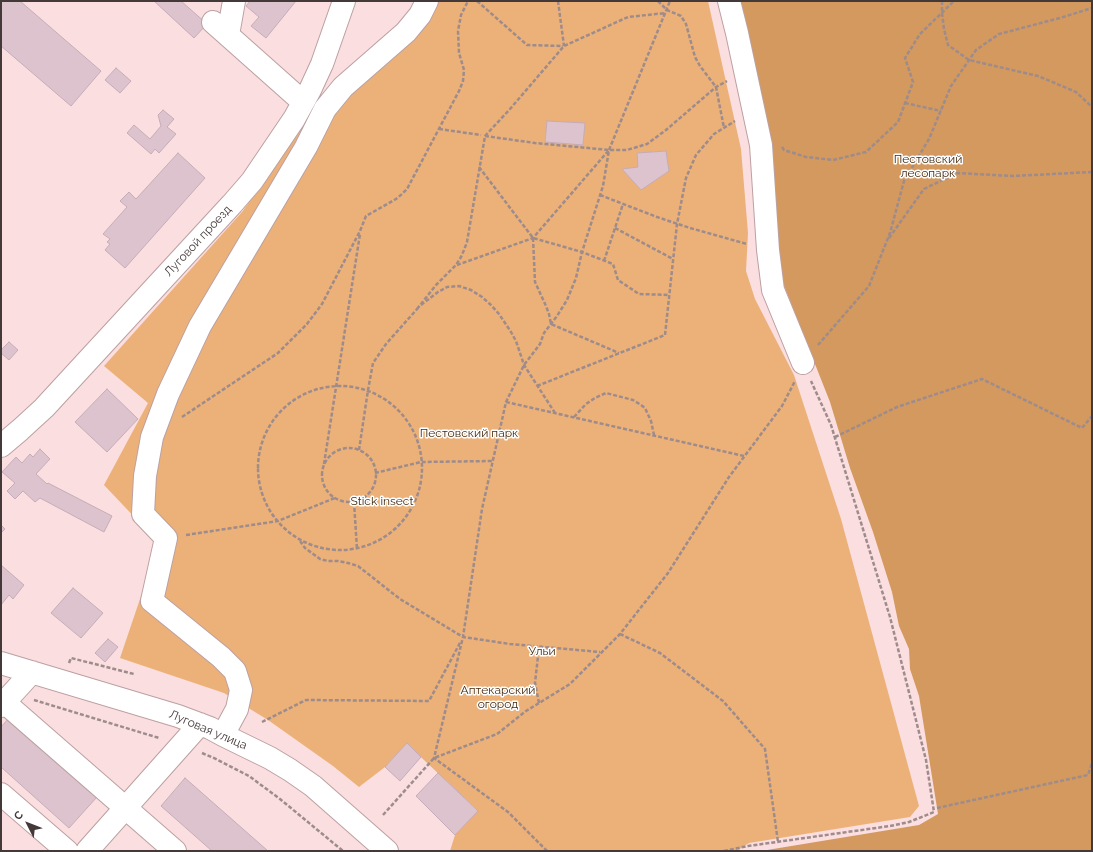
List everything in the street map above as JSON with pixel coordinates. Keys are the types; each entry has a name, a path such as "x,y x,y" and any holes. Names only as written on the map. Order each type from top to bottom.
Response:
{"street":[{"path":"234,1 220,28 304,102"},
{"name":"Луговой проезд","path":"1,446 44,408 232,204 257,174 304,102 322,64 344,1"},
{"path":"223,735 238,709 241,690 235,671 221,657 152,601 166,538 143,514 145,476 152,437 168,394 200,326 306,146 324,109 343,87 406,32 420,15 427,1"},
{"path":"729,1 761,145 768,250 773,290 803,363"},
{"name":"Луговая улица","path":"1,663 178,716 223,735 270,758 290,770 312,786 388,851"},
{"path":"32,672 3,704 175,851"},
{"path":"95,848 125,808 200,724"},
{"path":"1,794 67,851"}],"path":[{"path":"177,420 278,353 307,324 322,304 360,231 366,216 396,199 407,189 440,129 463,81 464,70 460,53 458,32 461,15 468,1"},
{"path":"477,1 527,45 564,46"},
{"path":"558,1 564,46"},
{"path":"658,1 666,12"},
{"path":"434,758 463,637 482,509 506,402 524,365 540,344 544,333 567,300 576,278 582,252 603,186 609,150 670,1"},
{"path":"942,1 944,29 948,45 969,60 1038,76 1076,92 1092,107"},
{"path":"780,145 784,150 806,157 833,160 866,152 898,122 913,82 905,58 920,34 954,1"},
{"path":"383,815 434,758 497,734 526,711 570,684 620,634 668,573 744,456 782,406 803,363 869,286 887,242 904,181 929,139 951,86 976,50 999,34 1092,8"},
{"path":"359,450 373,363 386,344 436,285 456,265 461,257 467,242 485,136 564,46 628,17 666,12 681,16 686,24 695,57 716,87 724,128"},
{"path":"485,136 535,143 609,150 628,150 647,144 666,130 716,87 746,73"},
{"path":"905,103 941,111"},
{"path":"537,386 665,335 677,224 686,178 696,155 714,134 735,121 754,114"},
{"path":"440,129 481,135"},
{"path":"456,265 533,238 609,150"},
{"path":"479,167 533,238 535,282 546,306 551,324"},
{"path":"887,242 924,189 957,173 1013,176 1092,172"},
{"path":"600,195 677,224 768,250"},
{"path":"604,260 623,204"},
{"path":"615,228 673,259"},
{"path":"324,464 337,451 350,448 359,450 367,455 372,463 375,473 374,484 370,492 363,498 354,502 339,500 331,496 325,488 322,480 322,473 360,231"},
{"path":"533,238 582,252 613,264 618,280 639,294 670,295"},
{"path":"417,308 447,287 460,286 471,290 487,301 499,314 516,341 524,365 555,413"},
{"path":"551,324 619,353"},
{"path":"724,851 748,846 890,826 909,822 934,812 926,760 890,617 831,425 803,363"},
{"path":"835,437 897,407 982,379 1082,428 1092,416"},
{"path":"300,541 328,550 357,549 372,544 396,528 414,505 422,477 420,445 407,419 387,399 360,387 332,385 309,390 284,406 266,428 257,456 256,471 262,499 278,521 300,541 305,548 320,559 348,562 358,566 400,599 463,637 539,647 601,652"},
{"path":"574,417 586,404 595,398 606,394 633,400 645,408 651,421 654,435"},
{"path":"506,402 744,456"},
{"path":"375,473 421,462 493,461"},
{"path":"166,538 278,521 335,498"},
{"path":"354,502 357,549"},
{"path":"620,634 660,653 723,701 765,749 778,842"},
{"path":"262,722 306,700 429,701 463,637"},
{"path":"539,647 535,683 539,703"},
{"path":"434,758 508,812 547,851"},
{"path":"937,808 1088,775 1092,763"}],"green space":[{"name":"Пестовский парк","path":"427,1 708,1 741,149 748,233 746,271 755,299 794,375 841,519 919,806 910,817 749,843 738,851 450,851 455,835 477,810 407,744 385,767 359,787 333,766 268,720 224,693 120,658 159,543 104,485 148,403 104,366 242,212 321,102"},
{"name":"Пестовский лесопарк","path":"733,1 1092,1 1092,851 761,851 919,825 938,814 919,696 910,669 909,649 899,626 892,592 873,532 850,468 830,402 783,283"}],"building":[{"path":"1,1 20,1 101,71 71,106 1,46"},
{"path":"154,1 181,1 207,24 194,38"},
{"path":"250,1 296,1 266,38 251,26 259,17 246,6"},
{"path":"116,68 131,81 120,93 105,80"},
{"path":"163,110 174,119 167,127 176,134 159,153 155,149 151,154 127,133 134,125 150,139 161,126 158,115"},
{"path":"547,121 585,123 583,145 545,142"},
{"path":"666,151 669,171 641,190 622,169 638,167 637,153"},
{"path":"178,153 205,178 125,268 105,250 110,244 107,242 110,239 103,234 127,207 120,201 129,192 136,199"},
{"path":"9,342 18,350 9,360 1,353 1,350"},
{"path":"107,389 138,419 107,452 75,422"},
{"path":"40,449 50,459 36,474 47,484 48,483 112,516 104,532 40,498 35,502 23,491 15,499 7,491 15,483 2,472 16,457 22,463 30,454 33,457"},
{"path":"1,525 5,529 1,533"},
{"path":"1,565 24,585 13,599 9,595 1,605"},
{"path":"73,588 103,613 81,638 51,613"},
{"path":"108,639 118,647 105,662 95,653"},
{"path":"9,718 97,797 69,828 1,767 1,727"},
{"path":"407,743 421,757 400,781 385,767"},
{"path":"438,773 478,811 455,835 416,796"},
{"path":"185,778 268,851 212,851 161,806"}],"park label":[{"name":"Stick insect","path":"382,501"},
{"name":"Ульи","path":"542,651"},
{"name":"Аптекарский огород","path":"498,697"}]}
